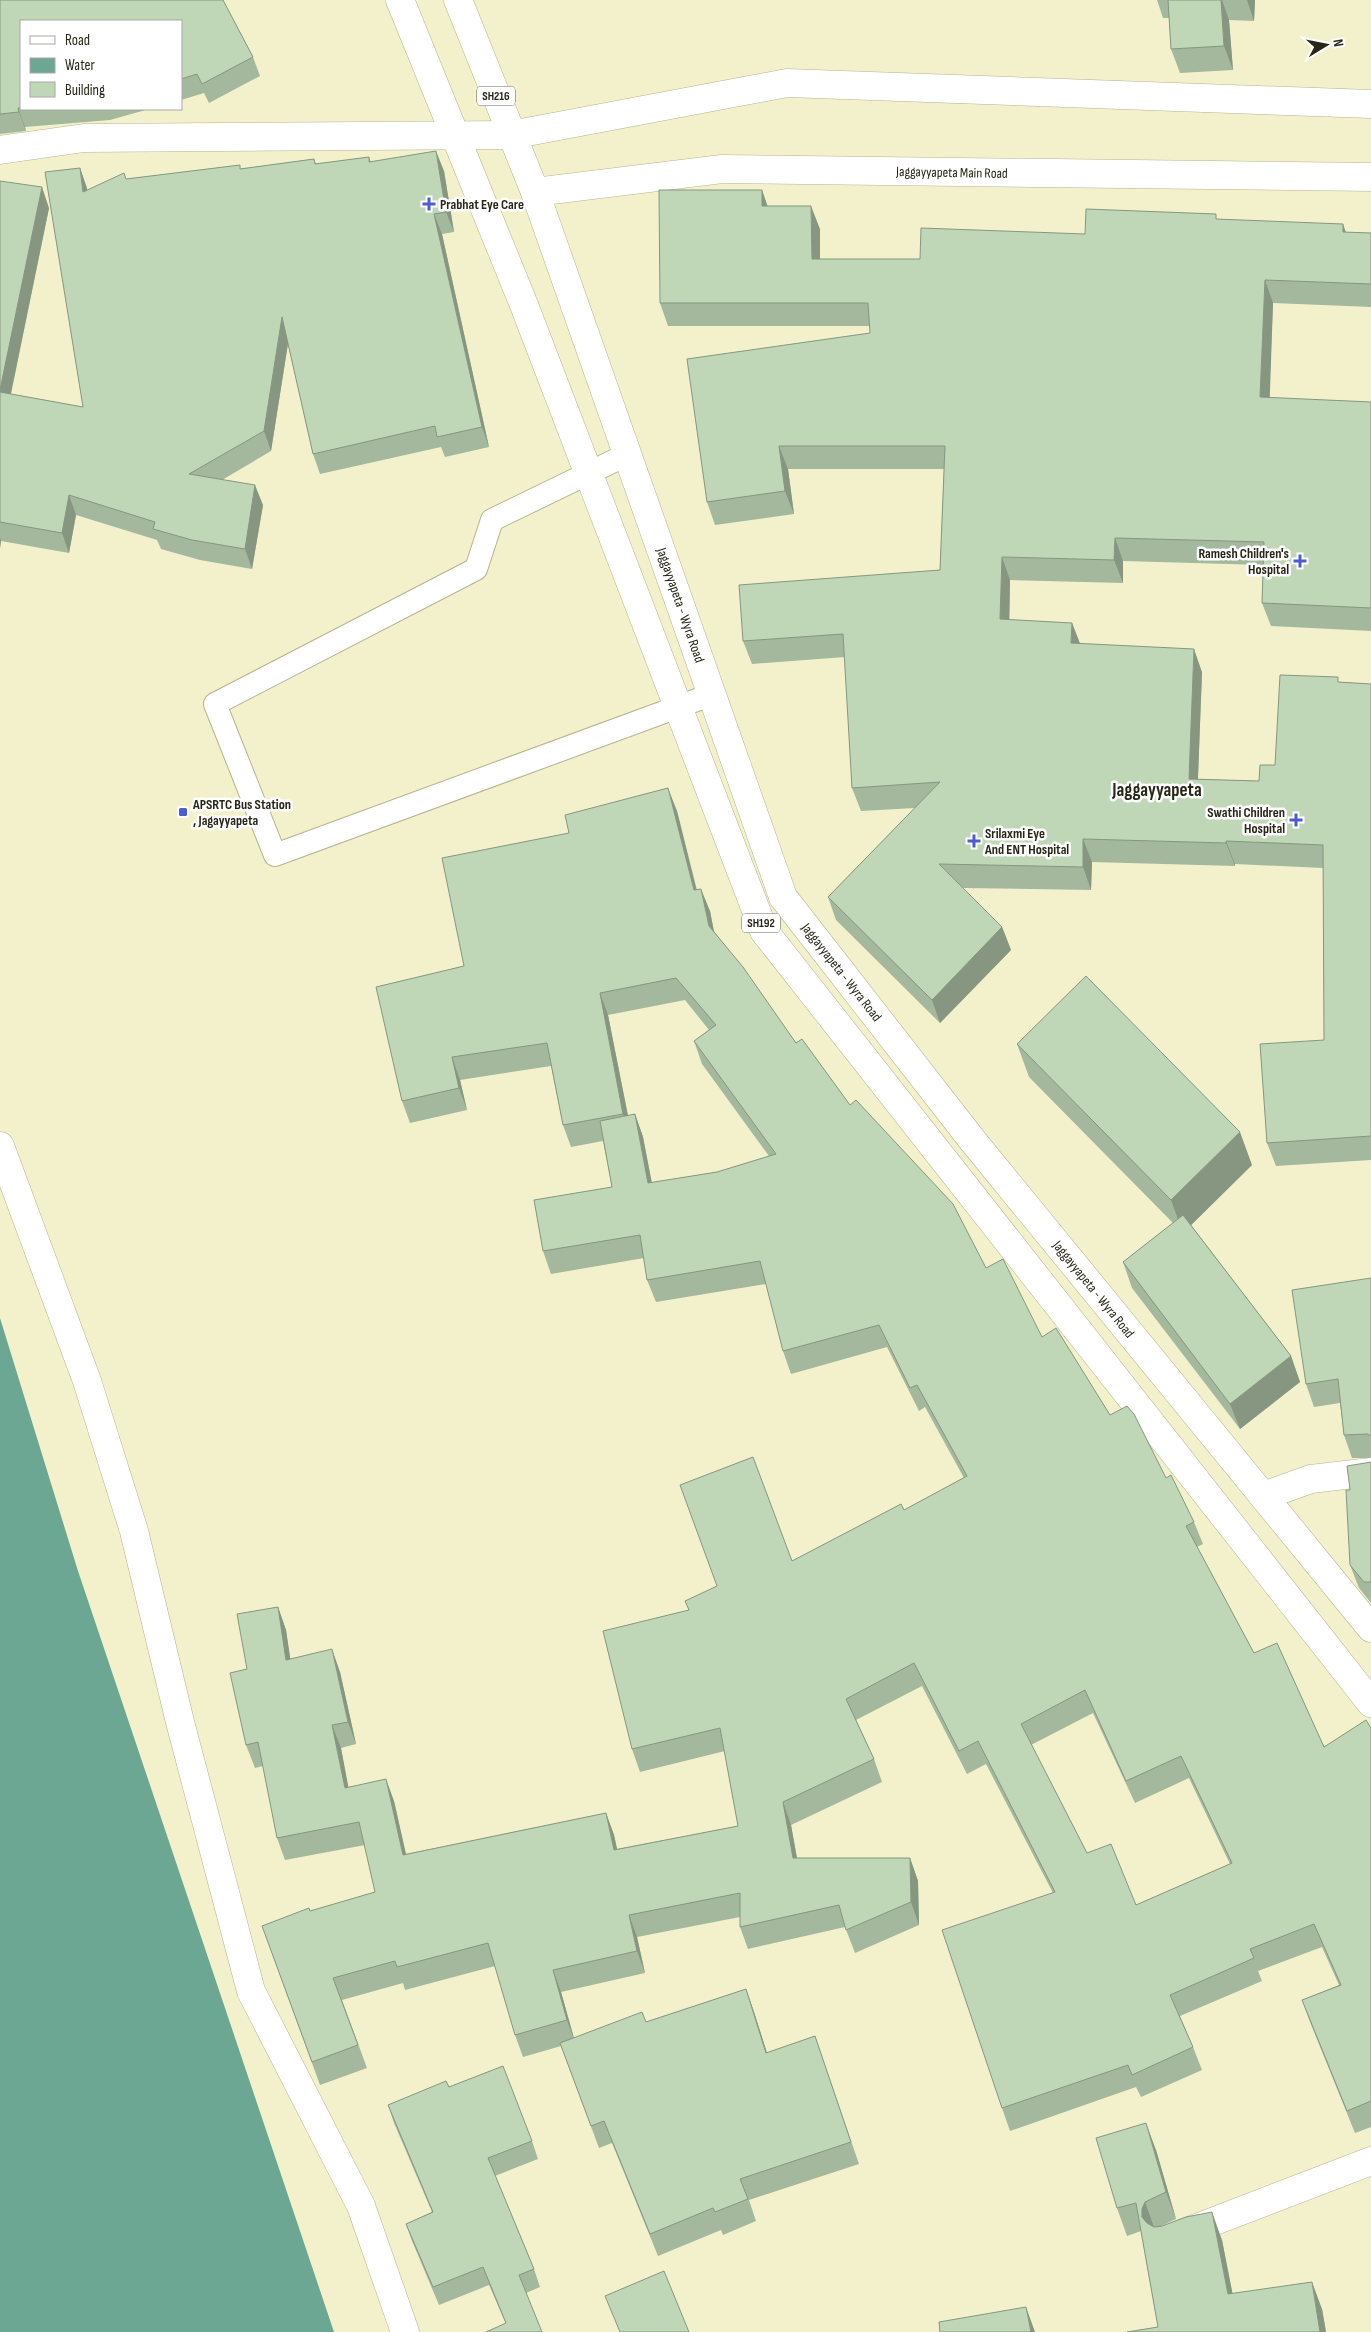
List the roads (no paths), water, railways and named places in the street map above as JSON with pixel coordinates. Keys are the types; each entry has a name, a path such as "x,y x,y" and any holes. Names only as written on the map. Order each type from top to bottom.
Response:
{"main road":[{"name":"SH192","path":"400,0 589,472 764,931 1371,1703"},
{"name":"SH216","path":"458,0 535,192"},
{"path":"0,150 84,138 511,135 787,82 1371,104"},
{"name":"Jaggayyapeta Main Road","path":"535,192 722,169 1371,177"},
{"name":"Jaggayyapeta - Wyra Road","path":"535,192 784,897 973,1141 1371,1628"},
{"path":"0,1146 87,1381 134,1531 180,1722 251,1991 361,2206 405,2332"},
{"path":"1263,1496 1311,1479 1371,1472"},
{"path":"1167,2239 1371,2161"}],"lane":[{"path":"628,454 492,520 476,569 215,704 275,855 713,694"}],"water":[{"path":"0,1318 78,1571 334,2332 0,2332"}],"place":[{"name":"Prabhat Eye Care","path":"429,204"},
{"name":"Ramesh Children's Hospital","path":"1300,561"},
{"name":"APSRTC Bus Station , Jagayyapeta","path":"183,812"},
{"name":"Swathi Children Hospital","path":"1296,820"},
{"name":"Srilaxmi Eye And ENT Hospital","path":"974,841"}],"district":[{"name":"Jaggayyapeta","path":"1157,789"}]}
